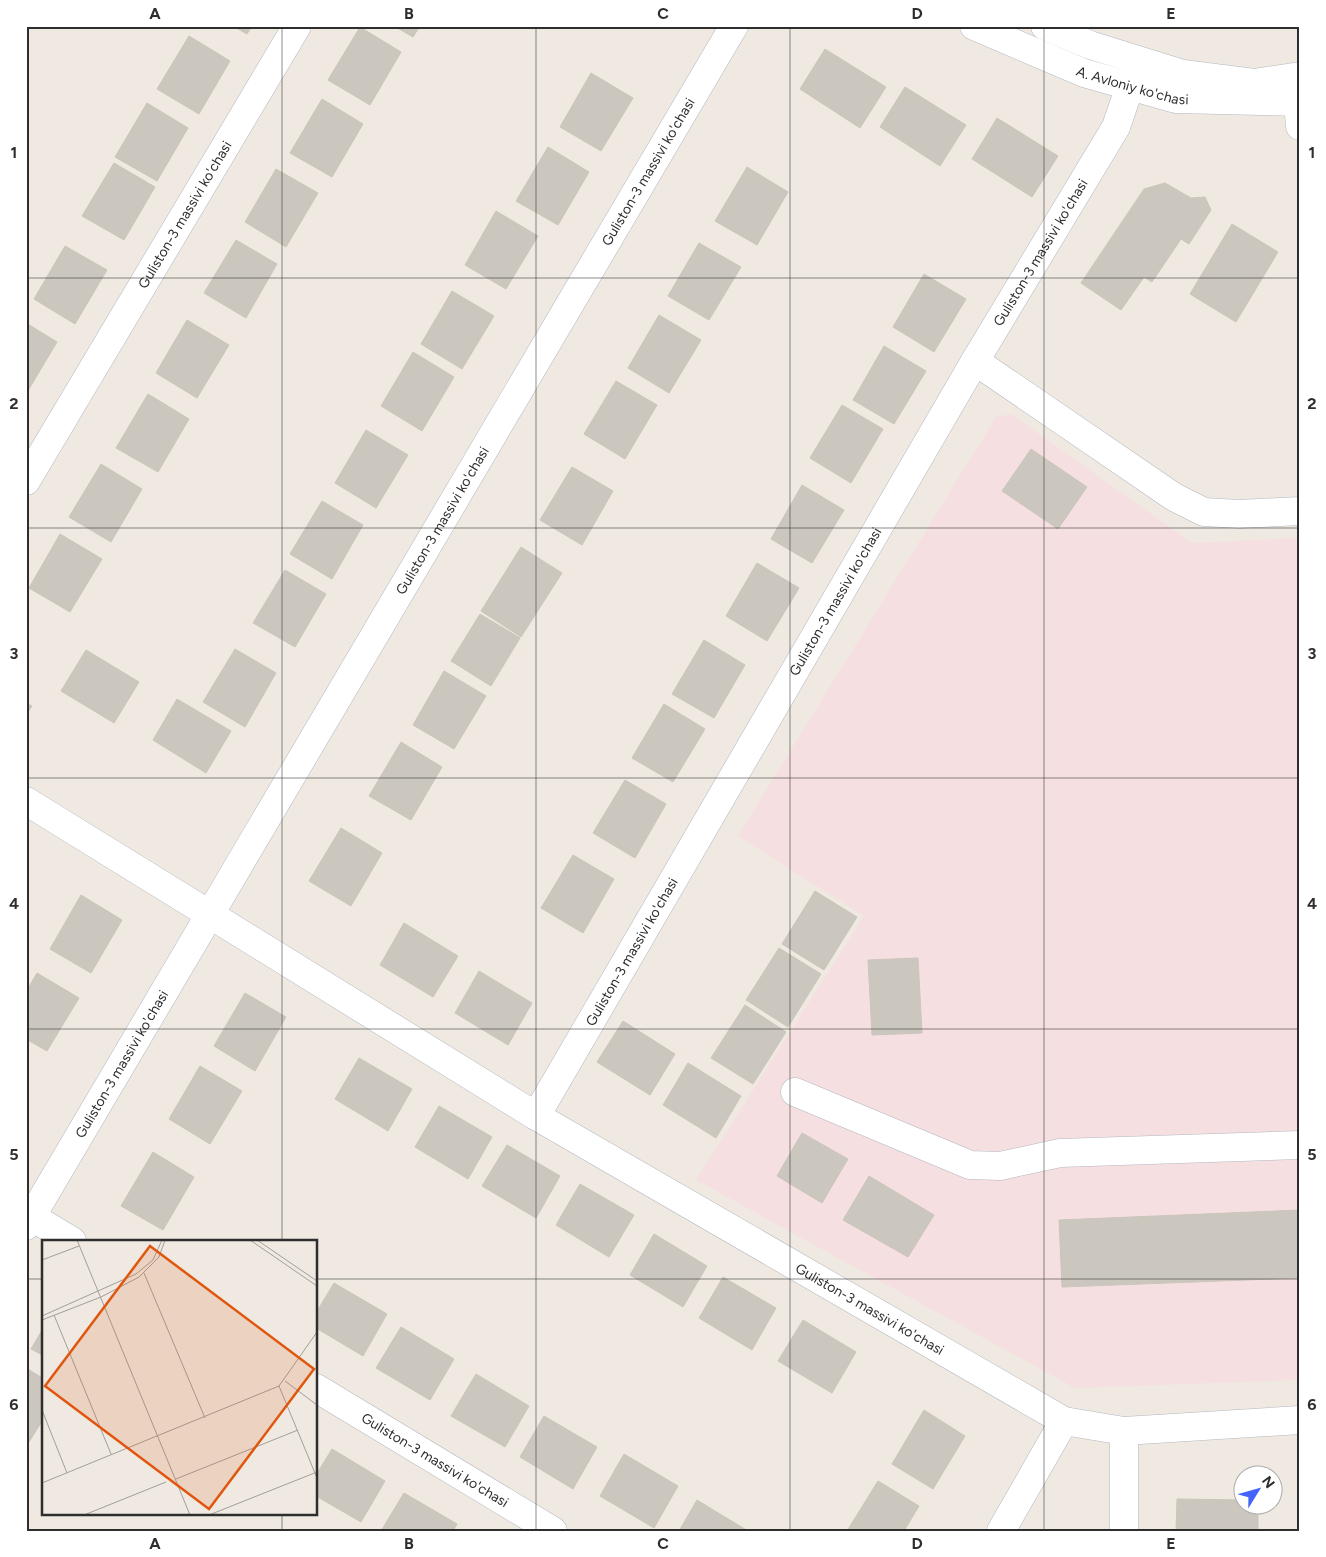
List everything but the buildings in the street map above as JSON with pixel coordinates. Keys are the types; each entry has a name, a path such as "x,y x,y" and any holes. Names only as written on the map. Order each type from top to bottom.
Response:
{"street":[{"name":"Guliston-3 massivi ko'chasi","path":"26,481 297,26"},
{"name":"Guliston-3 massivi ko'chasi","path":"70,1240 29,1221 734,26"},
{"name":"A. Avloniy ko'chasi","path":"974,26 1084,73 1176,99 1299,110"},
{"name":"A. Avloniy ko'chasi","path":"1045,26 1090,45 1184,74 1254,83 1300,76"},
{"name":"Guliston-3 massivi ko'chasi","path":"536,1116 975,361 1116,127 1130,86"},
{"path":"975,361 1174,497 1204,512 1239,514 1300,511"},
{"name":"Guliston-3 massivi ko'chasi","path":"26,801 536,1116 1064,1421 1124,1431 1300,1420"},
{"path":"795,1092 970,1166 1000,1166 1060,1153 1300,1145"},
{"name":"Guliston-3 massivi ko'chasi","path":"318,1389 553,1531"},
{"path":"1001,1531 1064,1421"},
{"path":"1124,1431 1124,1531"}],"shaded area":[{"path":"1011,414 1192,543 1300,538 1300,1380 1075,1388 696,1180 864,916 738,836 996,417"}]}
